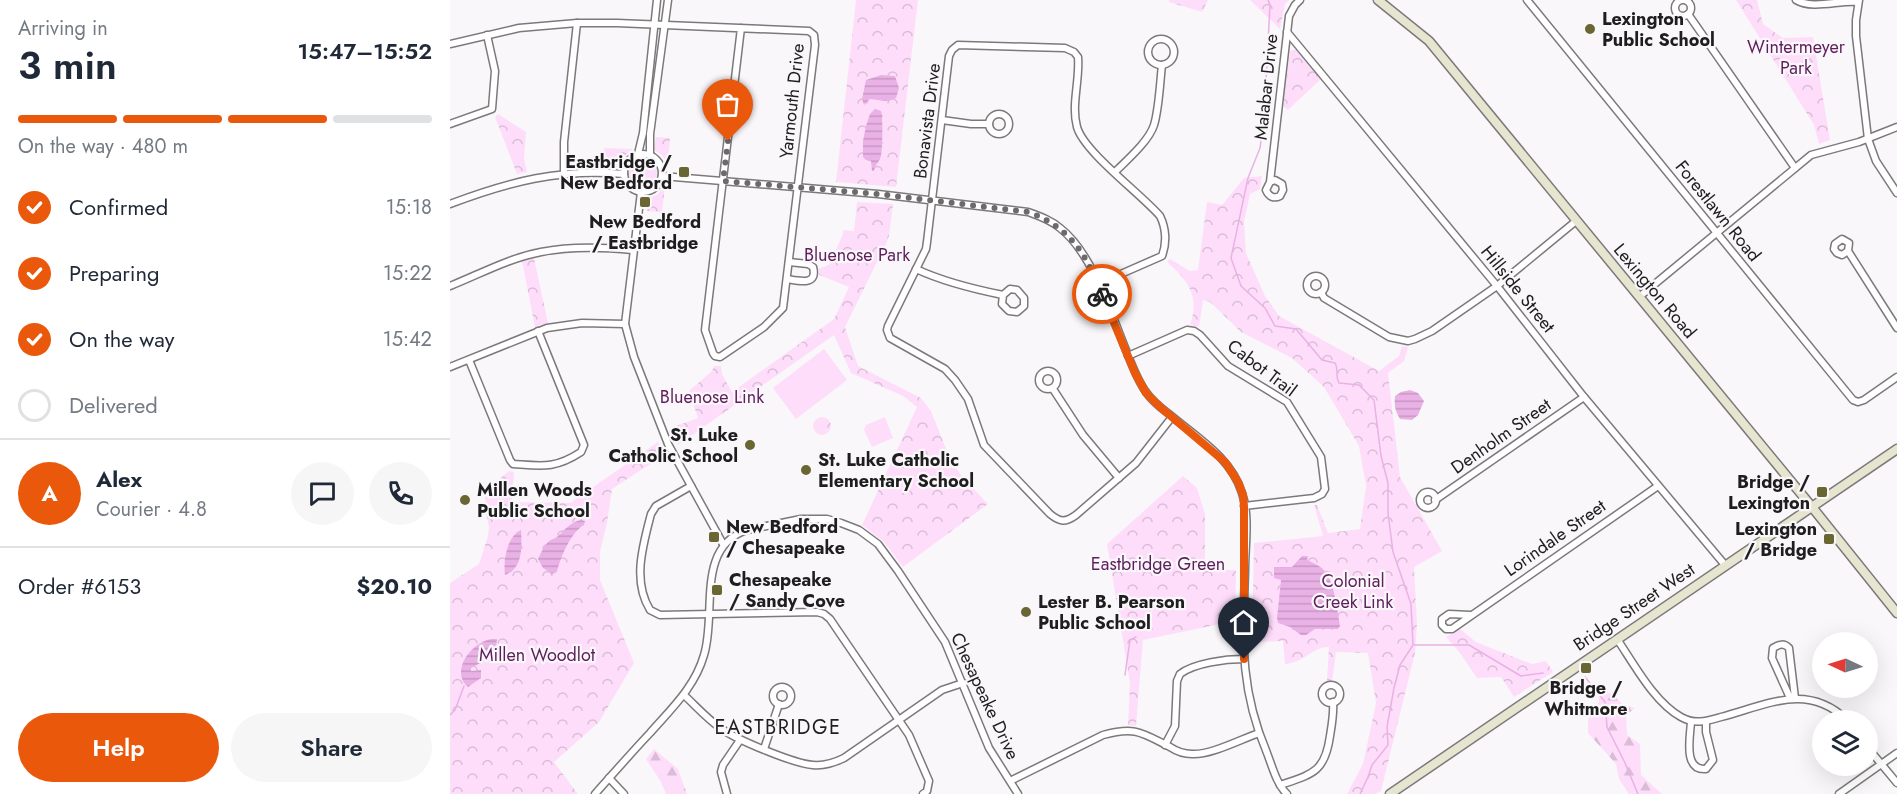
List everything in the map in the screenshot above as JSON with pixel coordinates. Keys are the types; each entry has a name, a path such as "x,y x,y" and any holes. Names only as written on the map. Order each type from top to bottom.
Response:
{"main road":[{"name":"Lexington Road","path":"1378,0 1429,41 1897,613"},
{"name":"Bridge Street West","path":"1390,794 1897,449"}],"street":[{"path":"638,154 643,133 657,0"},
{"path":"650,154 650,134 668,0"},
{"name":"Malabar Drive","path":"1270,182 1288,15 1300,0"},
{"name":"Forestlawn Road","path":"1527,0 1853,400 1858,402 1864,400 1897,377"},
{"path":"1796,0 1809,4 1858,1 1856,36 1868,138 1876,161 1897,193"},
{"path":"1688,14 1795,168"},
{"path":"564,173 565,134 577,23"},
{"name":"Yarmouth Drive","path":"450,44 519,28 577,23 809,31 814,34 815,45 797,187"},
{"path":"741,28 705,330 715,356 720,357 764,327 783,308 797,187"},
{"name":"Hillside Street","path":"1287,32 1497,286 1584,397 1725,565"},
{"path":"450,124 492,109 495,71 487,34"},
{"path":"1161,39 1170,43 1174,49 1172,59 1162,65 1150,59 1148,52 1154,41 1161,39"},
{"name":"Bonavista Drive","path":"1098,284 1162,256 1166,236 1160,216 1084,142 1077,128 1078,57 1070,49 958,45 949,56 927,242 888,326 888,335 890,339 945,369 968,399 984,445 1060,521 1065,522 1071,519 1119,478"},
{"path":"1115,172 1136,151 1154,125 1162,65"},
{"path":"942,120 989,124"},
{"path":"1639,297 1811,155 1897,128"},
{"path":"638,154 650,154 660,162 663,176 654,189 641,192 629,186 624,174 628,161 638,154"},
{"path":"450,204 504,184 540,176 564,173 624,174"},
{"path":"663,176 933,200 1028,212 1048,220 1071,238 1098,284 1146,393 1225,462 1238,482 1244,506 1246,687 1258,733 1285,793"},
{"path":"594,794 684,695 699,670 705,652 714,565 723,544 668,444 634,357 625,324 641,192"},
{"path":"1321,292 1324,298 1389,337 1408,341 1432,331 1497,286 1576,220"},
{"path":"450,286 514,259 543,251 582,248 633,250"},
{"path":"1848,251 1897,328"},
{"path":"787,279 807,282 812,279 814,273 813,267 808,264 789,262"},
{"path":"916,269 937,279 1003,295"},
{"path":"450,367 538,331 582,323 625,324"},
{"name":"Cabot Trail","path":"1128,356 1187,330 1194,330 1228,366 1287,402 1321,456 1325,489 1322,494 1314,498 1244,506"},
{"path":"469,360 513,464 549,466 559,464 581,452 584,445 538,331"},
{"path":"1053,388 1083,435 1119,478 1136,463 1172,417"},
{"name":"Denholm Street","path":"1435,500 1584,397"},
{"path":"692,486 653,509 639,576 639,583 647,606 656,614 817,612 824,614 899,719 915,746 929,781 927,791 923,794"},
{"name":"Lorindale Street","path":"1470,615 1658,486"},
{"name":"Chesapeake Drive","path":"723,544 747,530 801,519 827,519 859,530 884,551 945,642 989,748 1018,794"},
{"path":"1617,639 1658,697 1668,708 1691,722 1706,722 1792,698 1814,700 1835,710"},
{"path":"1779,645 1789,648 1792,698 1772,658 1773,648 1779,645"},
{"path":"1165,745 1174,726 1179,674 1192,667 1229,659 1244,659"},
{"path":"684,695 721,729 740,740 811,765 832,763 844,758 942,690 963,683"},
{"path":"1280,785 1315,771 1322,765 1328,748 1334,711 1333,702"},
{"path":"764,749 779,704"},
{"path":"1691,722 1690,760 1699,770 1706,769 1713,760 1706,732 1706,722"},
{"path":"1010,781 1104,735 1117,731 1136,731 1180,752 1191,754 1203,753 1258,733"},
{"path":"727,794 721,772 723,765 740,740"},
{"path":"1839,794 1897,753"},
{"path":"1878,760 1897,783"},
{"path":"609,778 624,794"}],"green space":[{"path":"856,0 918,0 896,187 836,182"},
{"path":"1169,0 1208,0 1202,12 1169,2"},
{"path":"1250,0 1289,0 1285,4 1280,29"},
{"name":"Wintermeyer Park","path":"1736,0 1757,0 1763,24 1783,38 1813,37 1830,140 1819,144 1814,125"},
{"path":"1296,49 1321,79 1288,110 1283,106 1290,51"},
{"path":"498,114 526,132 524,159 527,172 517,174 495,117"},
{"path":"656,137 670,138 668,164 662,155 654,150"},
{"path":"604,148 633,149 622,158 618,166 605,165"},
{"path":"643,159 653,163 657,173 653,183 643,187 633,183 629,173 633,163"},
{"name":"Colonial Creek Link","path":"1262,176 1260,189 1250,194 1244,222 1246,253 1265,296 1279,316 1379,371 1399,356 1402,346 1408,347 1404,361 1388,373 1400,477 1442,551 1414,567 1417,624 1415,653 1381,791 1375,794 1347,794 1363,764 1376,703 1368,653 1336,652 1332,682 1327,681 1329,647 1318,649 1297,661 1285,664 1283,641 1252,642 1254,543 1323,536 1314,505 1317,505 1328,533 1360,529 1366,486 1359,446 1324,387 1292,358 1241,332 1210,302 1203,300 1199,327 1190,325 1194,306 1193,298 1186,282 1167,262 1170,259 1190,271 1198,270 1207,202 1222,205 1244,178"},
{"path":"665,186 662,212 647,211 648,198 657,195"},
{"path":"857,202 893,204 886,244 845,327 858,366 921,398 931,411 950,459 963,478 988,504 903,567 884,542 862,525 917,407 903,396 851,373 834,335 678,445 671,428 698,418 689,391 712,371 714,366 721,366 722,374 732,392 834,319 849,287 819,275 818,269 829,265 843,230 854,231"},
{"path":"534,258 548,323 535,327 522,261"},
{"path":"824,349 847,380 796,419 773,388"},
{"path":"818,417 826,417 831,422 829,433 818,435 813,430 813,422"},
{"path":"885,417 893,438 872,447 864,430 866,425"},
{"name":"Millen Woodlot","path":"658,442 664,455 612,489 600,552 600,580 634,663 599,722 554,762 578,794 450,794 450,583 479,564 489,527 485,509 487,505 483,493 509,471 514,472 512,502 570,503"},
{"name":"Eastbridge Green","path":"1183,476 1197,488 1205,514 1205,570 1236,570 1235,621 1143,640 1136,726 1128,725 1130,683 1107,544"},
{"path":"1460,629 1476,642 1532,664 1546,661 1553,672 1514,697 1501,677 1477,678 1446,637"},
{"path":"1598,688 1614,695 1623,705 1635,708 1626,715 1627,735 1640,744 1641,775 1662,794 1629,794 1619,779 1616,764 1588,733 1588,719 1599,702"},
{"path":"654,749 678,769 687,794 666,794 646,759"}],"shaded area":[{"path":"881,75 895,76 899,88 896,98 886,101 870,99 864,105 862,99 866,80"},
{"path":"875,109 881,111 882,143 880,159 872,171 871,161 863,157 863,141 870,114"},
{"path":"1410,390 1418,393 1424,401 1418,415 1412,420 1400,419 1395,408 1395,396"},
{"path":"581,520 585,521 584,525 571,539 563,553 557,572 552,574 543,568 538,559 549,541 571,524"},
{"path":"521,530 521,550 518,562 511,572 505,575 509,543"},
{"path":"1302,556 1308,556 1307,560 1323,569 1327,574 1334,592 1340,626 1338,629 1315,629 1306,635 1301,635 1290,627 1278,623 1281,580 1274,578 1274,567 1292,567"},
{"path":"491,639 497,639 496,647 484,654 484,661 471,668 471,671 481,670 481,678 468,687 461,674 465,659 476,646"}],"waterway":[{"path":"1268,0 1270,5 1264,118 1260,148 1248,178 1231,258 1241,286 1265,308 1275,326 1296,329 1322,360 1335,363 1339,383 1359,385 1374,400 1381,456 1388,483 1388,513 1393,552 1411,604 1413,645 1400,665 1394,688 1387,727 1388,745 1372,765 1360,794"},
{"path":"1125,675 1130,640 1136,637"},
{"path":"1414,645 1469,645 1521,676 1543,673"},
{"path":"1585,677 1605,702 1607,727 1638,794"},
{"path":"450,715 455,710 464,686"}],"way so far":[{"path":"728,141 723,181 878,194 1038,215 1060,227 1071,238 1080,250 1102,294"}],"place":[{"name":"Lexington Public School","path":"1590,29"},
{"name":"Eastbridge / New Bedford","path":"684,172"},
{"name":"New Bedford / Eastbridge","path":"645,202"},
{"name":"St. Luke Catholic School","path":"750,445"},
{"name":"St. Luke Catholic Elementary School","path":"806,470"},
{"name":"Bridge / Lexington","path":"1822,492"},
{"name":"Millen Woods Public School","path":"465,500"},
{"name":"New Bedford / Chesapeake","path":"714,537"},
{"name":"Lexington / Bridge","path":"1829,539"},
{"name":"Chesapeake / Sandy Cove","path":"717,590"},
{"name":"Lester B. Pearson Public School","path":"1026,612"},
{"name":"Bridge / Whitmore","path":"1586,668"}],"district":[{"name":"EASTBRIDGE","path":"778,727"}],"route":[{"path":"1102,294 1135,373 1146,393 1218,455 1231,469 1238,482 1243,495 1245,516 1244,659"}],"park label":[{"name":"Bluenose Park","path":"857,255"},
{"name":"Bluenose Link","path":"712,397"}]}
